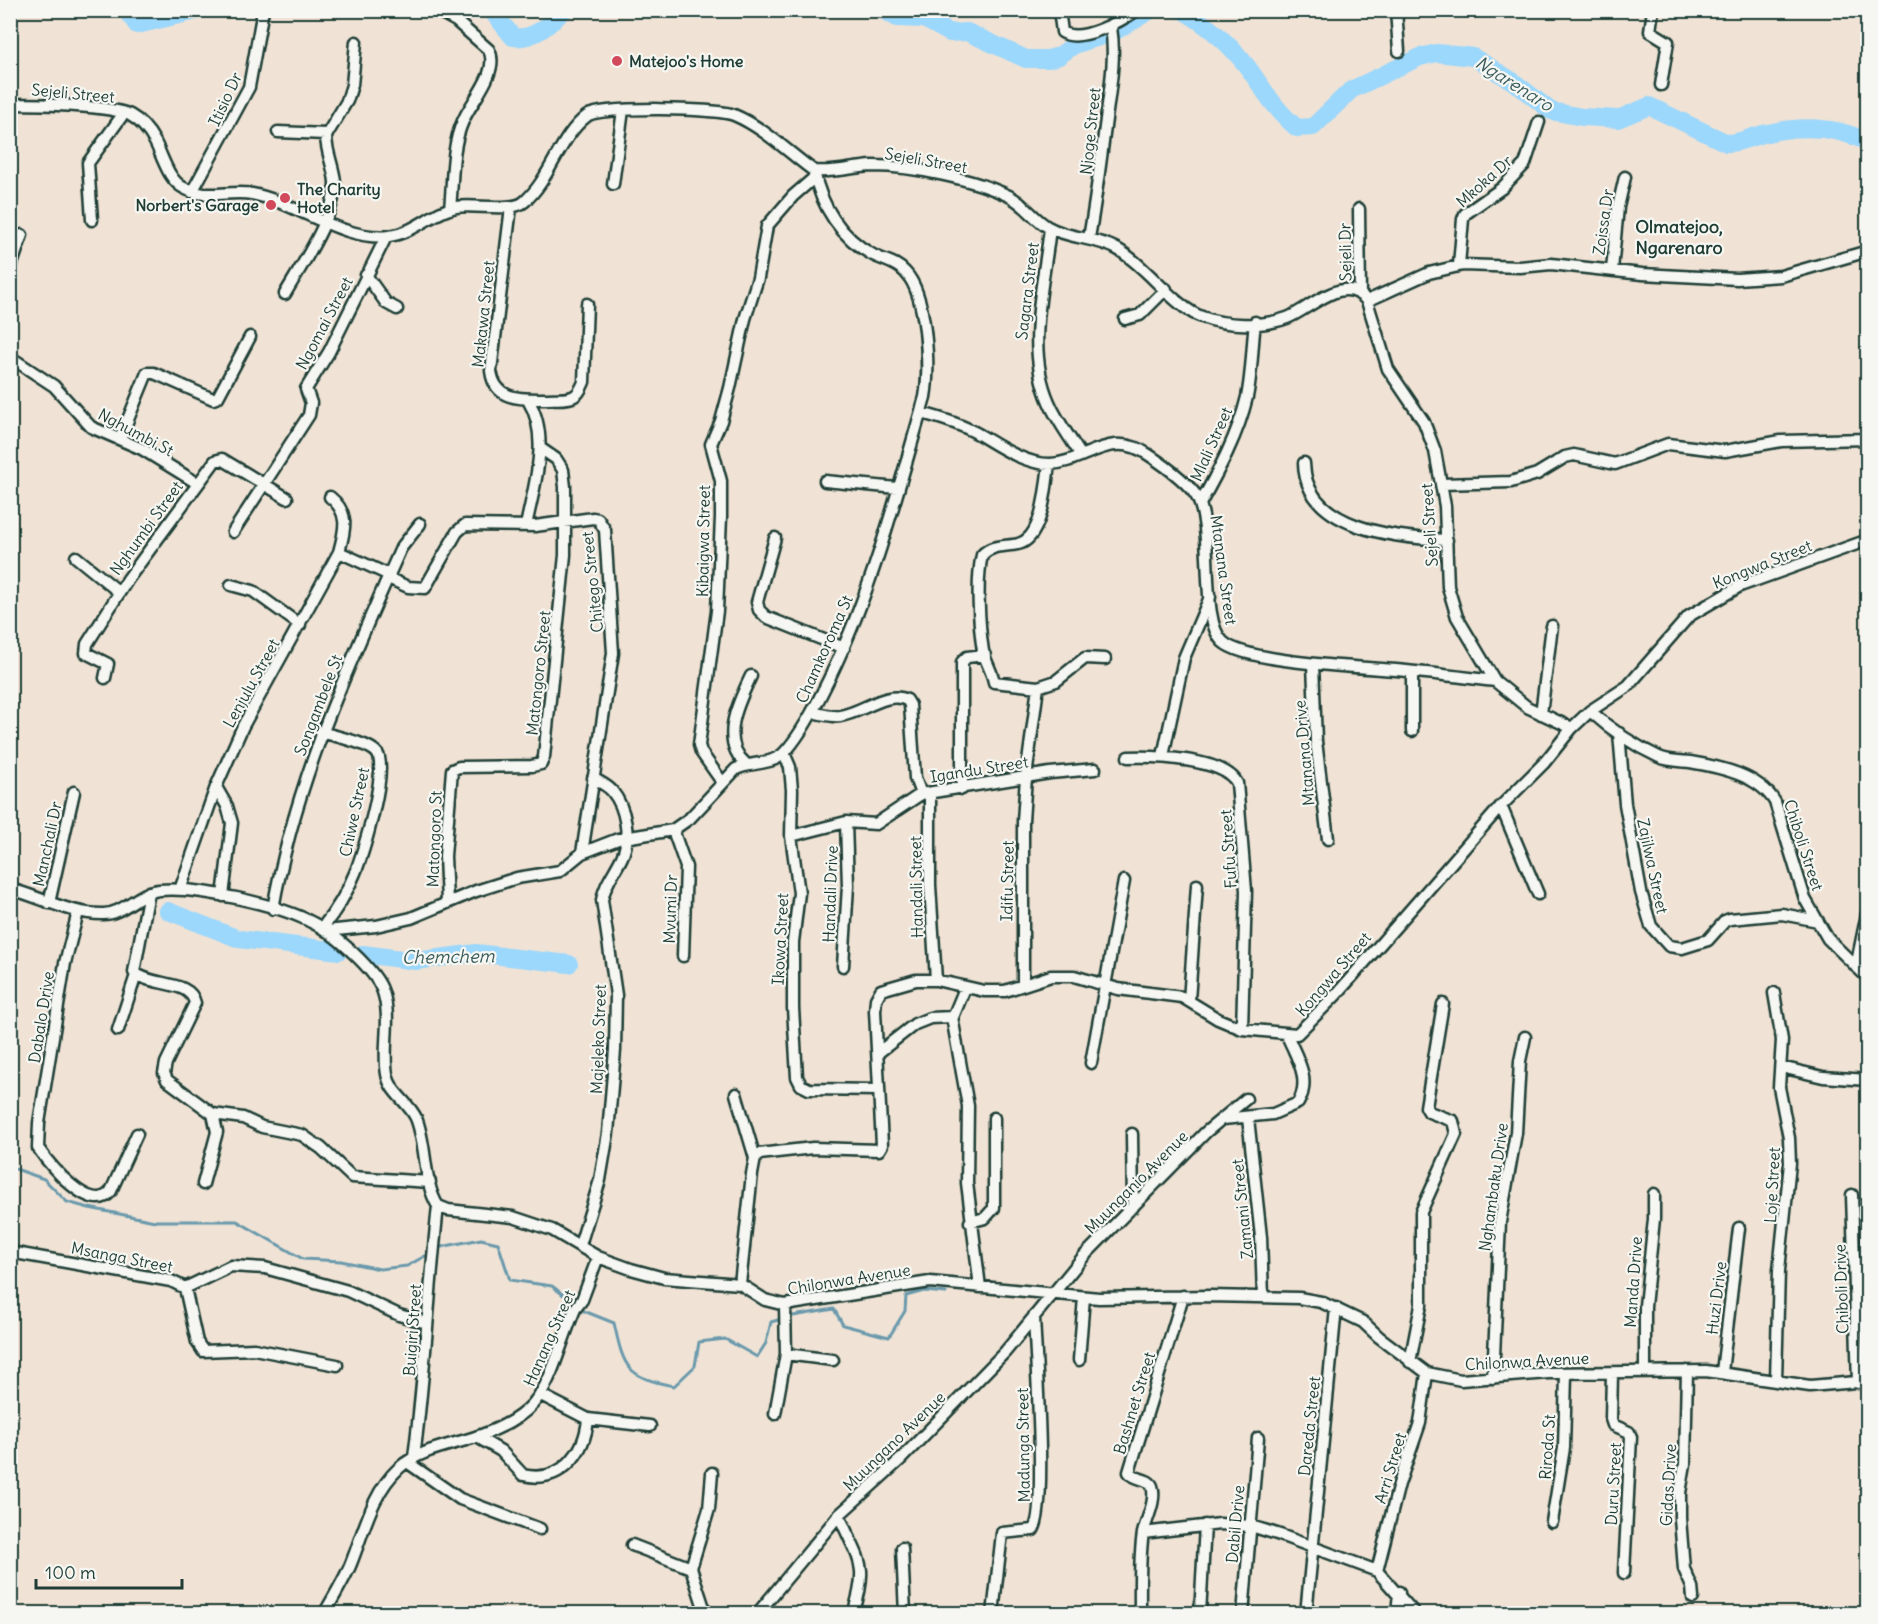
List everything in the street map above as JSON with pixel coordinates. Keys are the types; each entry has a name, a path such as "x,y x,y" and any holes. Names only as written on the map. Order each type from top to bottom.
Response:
{"street":[{"name":"Itisio Dr","path":"192,192 249,87 263,10"},
{"path":"436,10 456,21 489,50 492,56 492,67 462,122 457,139 450,209"},
{"path":"1059,10 1061,31 1065,34 1111,27 1137,10"},
{"path":"1396,10 1399,51"},
{"path":"1653,10 1650,31 1668,42 1661,86"},
{"name":"Njoge Street","path":"1089,238 1099,187 1109,93 1113,50 1111,27"},
{"path":"285,294 324,223 335,182 326,134 347,101 354,74 356,42"},
{"name":"Sejeli Street","path":"10,104 41,104 124,112 132,116 150,133 174,181 192,192"},
{"path":"192,192 219,195 251,194 324,223 386,237 422,225 450,209 478,205 511,207 524,202 542,181 585,118 599,111 623,110 710,111 735,116 815,174"},
{"path":"613,184 623,110"},
{"path":"92,220 88,163 124,112"},
{"name":"Mkoka Dr","path":"1459,265 1462,219 1465,214 1502,188 1526,164 1539,122"},
{"path":"278,132 326,134"},
{"name":"Sejeli Street","path":"815,174 874,166 949,177 1012,197 1050,228 1089,238 1119,250 1199,316 1229,323 1286,319 1338,291 1364,298 1390,372 1427,429 1442,484 1448,587 1452,604 1496,681 1541,714 1572,728"},
{"name":"Chamkoroma St","path":"784,753 812,712 844,648 866,591 921,412 928,372 914,286 899,266 873,254 838,226 828,210 815,174"},
{"name":"Kibaigwa Street","path":"722,782 701,752 699,745 717,611 721,517 721,481 711,444 721,422 730,388 745,319 758,278 767,226 815,174"},
{"name":"Zoissa Dr","path":"1612,270 1618,207 1625,177"},
{"name":"Makawa Street","path":"511,207 491,371 497,390 506,395 528,400 572,398 579,393 584,382 587,304"},
{"name":"Sejeli Dr","path":"1359,209 1364,298"},
{"name":"Sagara Street","path":"1050,228 1036,333 1037,358 1048,400 1080,454"},
{"path":"10,270 22,235"},
{"name":"Ngomai Street","path":"233,532 309,415 312,403 306,388 329,352 386,237"},
{"path":"1364,298 1416,278 1459,265 1520,267 1551,264 1709,278 1764,277 1790,273 1868,251"},
{"path":"366,275 386,303 397,309"},
{"path":"1125,319 1140,315 1166,289"},
{"name":"Mlali Street","path":"1200,504 1230,446 1241,417 1250,376 1255,322"},
{"path":"120,439 147,373 154,373 213,399 218,396 250,337"},
{"name":"Nghumbi St","path":"10,357 54,386 91,427 103,434 120,439 197,483"},
{"path":"526,526 540,448 539,425 528,400"},
{"path":"921,412 959,425 1018,456 1050,464 1039,520 1032,536 1026,542 999,546 982,555 981,633 994,682 1038,687 1056,681 1085,658 1105,659"},
{"path":"1442,484 1511,482 1537,474 1560,459 1574,455 1617,464 1668,444 1725,450 1781,441 1868,439"},
{"name":"Mtanana Street","path":"1050,464 1113,446 1139,449 1193,491 1200,504 1216,631 1225,644 1239,650 1313,664 1496,681"},
{"path":"540,448 556,459 563,470 565,524"},
{"name":"Nghumbi Street","path":"105,678 108,664 86,653 86,649 119,592 197,483 219,459 287,498"},
{"path":"1304,463 1304,473 1311,489 1344,522 1366,530 1402,537 1447,540"},
{"path":"825,481 897,488"},
{"name":"Lenjulu Street","path":"180,890 216,788 243,726 339,552 346,526 345,517 337,502 330,497"},
{"name":"Chitego Street","path":"388,577 408,587 425,588 435,575 457,532 465,525 565,524 596,518 605,530 613,653 582,854"},
{"name":"Songambele St","path":"273,909 287,842 321,732 401,548 420,524"},
{"name":"Matongoro Street","path":"479,766 532,766 543,761 560,611 565,524"},
{"path":"775,538 758,602 759,610 766,617 844,648"},
{"name":"Kongwa Street","path":"756,1158 765,1151 804,1148 879,1150 882,1145 878,1090 879,1052 875,1011 878,993 891,986 916,980 936,980 965,988 993,991 1057,975 1074,976 1105,985 1167,994 1189,1001 1218,1019 1242,1029 1287,1035 1301,1032 1336,995 1500,806 1544,763 1572,728 1590,711 1629,686 1679,626 1704,605 1740,586 1868,540"},
{"path":"339,552 388,577"},
{"path":"76,557 119,592"},
{"path":"231,585 253,591 300,625"},
{"path":"1163,756 1184,658 1198,618 1210,596"},
{"path":"1541,714 1552,626"},
{"path":"962,789 962,662 967,657 985,655"},
{"name":"Mtanana Drive","path":"1313,664 1316,741 1328,838"},
{"path":"1412,672 1412,731"},
{"path":"746,764 734,751 732,732 740,699 751,676"},
{"name":"Idifu Street","path":"1023,985 1022,916 1026,777 1038,687"},
{"name":"Igandu Street","path":"812,712 833,717 843,716 893,696 907,700 910,705 915,778 925,793 1095,769"},
{"name":"Chiboli Street","path":"1590,711 1619,733 1660,758 1729,772 1748,778 1767,791 1775,802 1805,899 1828,939 1868,978"},
{"name":"Chiwe Street","path":"321,732 370,748 380,758 381,767 378,788 356,872 324,929"},
{"name":"Zajilwa Street","path":"1619,733 1625,804 1641,892 1651,926 1669,946 1682,948 1708,940 1725,921 1730,919 1782,914 1818,921"},
{"path":"324,929 388,924 517,878 560,871 582,854 627,837 673,830 690,818 722,782 746,764 776,759 784,753"},
{"name":"Ikowa Street","path":"784,753 790,767 791,836 799,899 793,942 793,1008 797,1077 801,1086 809,1089 878,1090"},
{"name":"Fufu Street","path":"1128,757 1163,756 1227,772 1237,783 1246,891 1242,1029"},
{"name":"Matongoro St","path":"447,902 445,856 452,770 459,767 479,766"},
{"path":"593,778 613,792 622,812 627,837"},
{"path":"216,788 230,812 232,823 223,896"},
{"name":"Manchali Dr","path":"49,903 74,792"},
{"path":"791,836 846,822 871,825 881,822 925,793"},
{"name":"Handali Street","path":"925,793 936,980"},
{"path":"1500,806 1538,894"},
{"name":"Handali Drive","path":"843,966 848,886 846,822"},
{"name":"Mvumi Dr","path":"673,830 686,867 683,956"},
{"name":"Majeleko Street","path":"580,1245 600,1180 608,1133 615,1050 616,995 602,900 606,887 622,857 627,837"},
{"path":"1091,1063 1124,881"},
{"path":"1189,1001 1197,885"},
{"path":"10,889 78,912 113,913 149,892 180,890 223,896 273,909 306,919 324,929 371,973 383,992 389,1082 415,1116 422,1134 430,1182 438,1206"},
{"path":"149,892 133,971 136,975 160,984 182,988 193,996 193,1010 166,1063 165,1077 213,1114 243,1118 262,1127 302,1136 321,1148 345,1173 355,1178 430,1182"},
{"path":"1856,967 1868,909"},
{"name":"Dabalo Drive","path":"78,912 65,963 39,1123 38,1148 66,1180 80,1191 99,1199 106,1197 111,1191 137,1134"},
{"path":"118,1030 136,975"},
{"path":"965,988 952,1017 968,1106 967,1183 970,1222 980,1287"},
{"name":"Loje Street","path":"1774,993 1782,1040 1779,1087 1789,1138 1790,1162 1779,1270 1776,1380"},
{"path":"1410,1362 1421,1305 1421,1212 1456,1134 1453,1121 1429,1112 1425,1107 1443,1004"},
{"path":"879,1052 915,1024 930,1018 952,1017"},
{"path":"1223,1119 1248,1118 1285,1110 1298,1102 1302,1095 1302,1071 1287,1035"},
{"name":"Nghambaku Drive","path":"1493,1378 1500,1222 1519,1112 1520,1061 1525,1037"},
{"path":"1781,1067 1823,1077 1868,1080"},
{"path":"736,1094 756,1158 740,1284"},
{"name":"Muunganio Avenue","path":"1055,1293 1084,1256 1206,1132 1246,1099"},
{"path":"203,1184 217,1132 213,1114"},
{"path":"970,1222 985,1218 994,1208 994,1118"},
{"name":"Zamani Street","path":"1248,1118 1261,1237 1263,1297"},
{"path":"1132,1134 1133,1207"},
{"name":"Manda Drive","path":"1645,1372 1645,1306 1654,1219 1654,1194"},
{"name":"Chiboli Drive","path":"1852,1195 1863,1382"},
{"name":"Chilonwa Avenue","path":"438,1206 448,1210 513,1216 552,1230 598,1257 664,1278 740,1284 765,1300 785,1305 930,1282 1084,1296 1263,1297 1315,1300 1363,1322 1410,1362 1427,1373 1461,1380 1566,1374 1687,1371 1722,1372 1810,1386 1863,1382"},
{"name":"Buigiri Street","path":"411,1460 425,1372 438,1206"},
{"name":"Huzi Drive","path":"1722,1372 1739,1228"},
{"name":"Msanga Street","path":"10,1252 171,1281 185,1288 231,1266 265,1268 348,1291 399,1315 428,1323"},
{"name":"Hanang Street","path":"324,1614 351,1564 372,1506 385,1484 411,1460 477,1437 519,1417 541,1395 598,1257"},
{"path":"185,1288 197,1342 203,1351 254,1349 337,1365"},
{"name":"Muungano Avenue","path":"757,1614 839,1515 900,1460 967,1392 1019,1337 1055,1293"},
{"path":"1079,1360 1084,1296"},
{"name":"Bashnet Street","path":"1140,1614 1143,1533 1152,1487 1150,1483 1132,1476 1129,1472 1183,1296"},
{"path":"775,1414 786,1354 785,1305"},
{"name":"Dareda Street","path":"1306,1614 1336,1308"},
{"name":"Madunga Street","path":"993,1614 1002,1533 1033,1530 1038,1521 1041,1464 1034,1316"},
{"path":"786,1354 832,1360"},
{"name":"Gidas Drive","path":"1687,1371 1685,1464 1680,1518 1684,1569 1692,1587 1693,1598"},
{"name":"Arri Street","path":"1377,1571 1399,1484 1420,1423 1427,1373"},
{"name":"Duru Street","path":"1612,1373 1611,1419 1613,1425 1625,1428 1631,1437 1624,1573"},
{"name":"Riroda St","path":"1552,1522 1564,1448 1566,1374"},
{"path":"541,1395 588,1419 650,1426"},
{"path":"477,1437 501,1451 523,1475 547,1476 560,1470 579,1451 585,1440 588,1419"},
{"name":"Dabil Drive","path":"1243,1614 1258,1438"},
{"path":"411,1460 460,1499 540,1529"},
{"path":"705,1614 691,1568 709,1509 712,1473"},
{"path":"839,1515 863,1569 863,1582 853,1614"},
{"path":"1143,1533 1205,1525 1251,1526 1314,1546 1377,1571 1399,1592 1415,1614"},
{"path":"1200,1614 1205,1525"},
{"path":"632,1545 691,1568"},
{"path":"902,1548 905,1614"},
{"path":"1396,1614 1399,1592"}],"waterway":[{"name":"Ngarenaro","path":"126,10 137,25 200,10"},
{"name":"Ngarenaro","path":"491,10 513,37 534,34 564,10"},
{"name":"Ngarenaro","path":"883,10 897,18 924,19 950,33 967,32 1026,59 1048,59 1059,56 1074,45 1112,33 1151,10"},
{"name":"Ngarenaro","path":"1182,10 1210,29 1235,52 1277,108 1297,128 1313,127 1351,90 1420,57 1437,53 1473,57 1514,82 1551,111 1582,117 1618,119 1649,106 1727,143 1776,131 1803,128 1842,132 1868,142"},
{"path":"168,911 239,939 339,951"},
{"name":"Chemchem","path":"363,954 416,961 476,953 569,964"},
{"path":"10,1167 44,1179 67,1202 89,1208 155,1221 237,1221 303,1259 341,1261 380,1269 407,1266 425,1256"},
{"path":"441,1247 481,1239 498,1243 510,1280 552,1286 570,1300"},
{"path":"793,1316 834,1309 843,1325 889,1337 905,1311 906,1296 924,1291 946,1293"},
{"path":"584,1311 614,1323 625,1361 637,1374 658,1383 674,1386 695,1366 699,1342 725,1339 757,1357 766,1343 771,1322 778,1320"}],"place":[{"name":"Matejoo's Home","path":"617,61"},
{"name":"The Charity Hotel","path":"285,198"},
{"name":"Norbert's Garage","path":"271,205"}],"district":[{"name":"Olmatejoo, Ngarenaro","path":"1679,237"}]}
